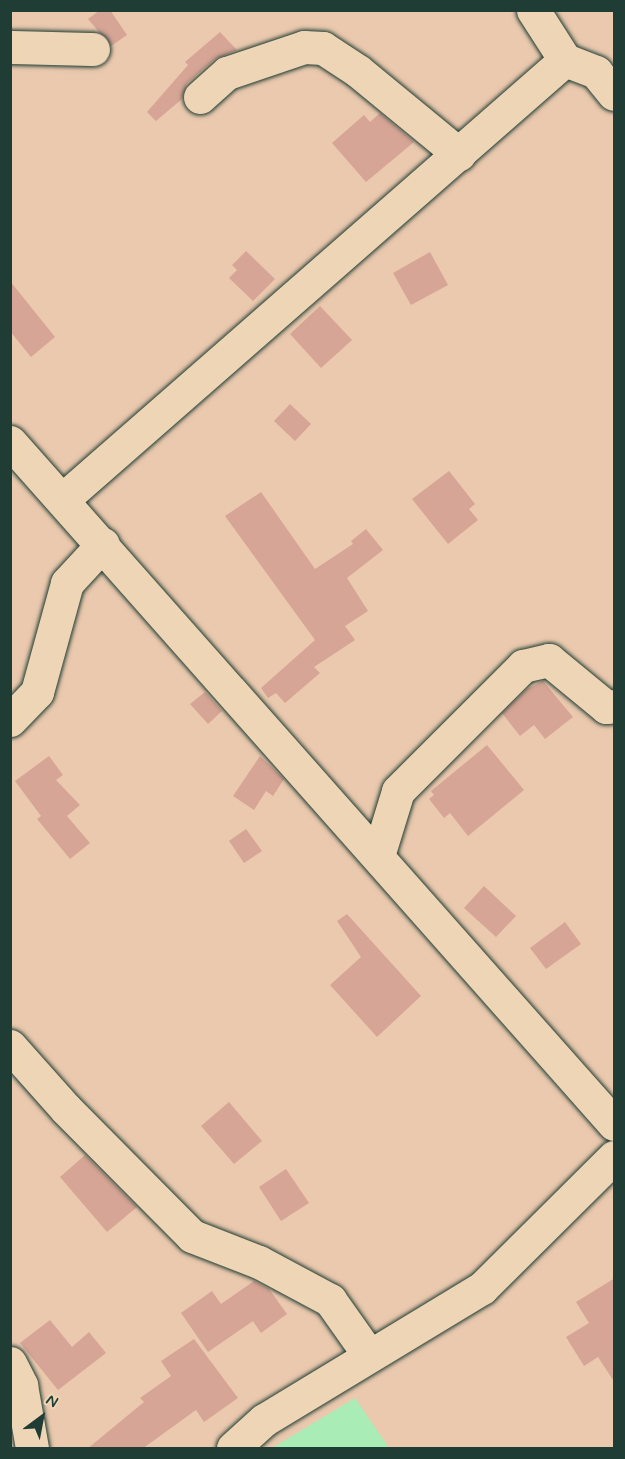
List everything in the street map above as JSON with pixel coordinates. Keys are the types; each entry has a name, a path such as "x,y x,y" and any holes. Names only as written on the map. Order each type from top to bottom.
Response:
{"street":[{"path":"533,10 565,60 596,72 615,94"},
{"path":"10,47 93,49"},
{"path":"200,97 227,74 304,47 323,48 358,71 459,154"},
{"path":"62,500 565,60"},
{"path":"10,442 103,544 615,1124"},
{"path":"10,720 37,692 67,583 103,544"},
{"path":"378,856 398,791 523,666 549,660 606,707 615,706"},
{"path":"10,1046 66,1109 192,1236 259,1262 330,1300 369,1355"},
{"path":"234,1449 264,1420 482,1288 615,1157"},
{"path":"10,1364 21,1385 32,1449"}],"green space":[{"path":"355,1398 389,1448 272,1448"}],"building":[{"path":"100,10 110,10 127,35 111,46 88,19"},
{"path":"220,32 237,50 215,59 187,83 182,99 156,121 147,112 188,65 185,62"},
{"path":"380,113 414,142 366,182 332,143 364,115 370,122"},
{"path":"246,251 275,279 253,301 229,278 237,270 232,265"},
{"path":"430,252 448,285 411,305 393,273"},
{"path":"10,281 55,337 31,357 10,331"},
{"path":"320,306 352,340 321,368 290,334"},
{"path":"290,404 311,424 295,441 274,421"},
{"path":"449,471 475,504 469,509 478,520 448,544 412,499"},
{"path":"261,492 315,569 353,544 351,541 366,529 383,550 347,578 368,611 345,626 355,640 314,667 320,673 285,703 276,693 268,698 261,688 315,640 225,516"},
{"path":"543,681 573,717 545,739 534,725 520,736 502,713 527,689"},
{"path":"205,692 222,711 208,724 190,704"},
{"path":"487,745 524,790 468,836 450,813 444,818 429,799 434,795 431,791"},
{"path":"49,756 63,775 56,780 80,805 67,816 90,843 70,859 37,819 41,816 15,781"},
{"path":"260,756 284,779 273,796 266,791 254,810 233,796"},
{"path":"246,829 262,851 244,863 229,841"},
{"path":"484,886 516,916 496,937 464,908"},
{"path":"347,914 421,996 377,1037 330,985 361,957 337,921"},
{"path":"565,922 581,944 546,969 530,948"},
{"path":"229,1102 262,1141 234,1164 201,1126"},
{"path":"85,1155 137,1207 107,1232 60,1177"},
{"path":"286,1169 309,1203 281,1221 259,1187"},
{"path":"615,1278 615,1383 598,1357 584,1366 566,1337 589,1323 576,1302"},
{"path":"254,1281 269,1289 287,1314 261,1333 253,1321 208,1352 181,1313 212,1291 221,1304"},
{"path":"50,1320 72,1347 89,1332 106,1353 58,1390 20,1343"},
{"path":"194,1339 238,1398 204,1422 196,1410 142,1449 87,1449 144,1402 140,1398 171,1376 161,1361"}]}
